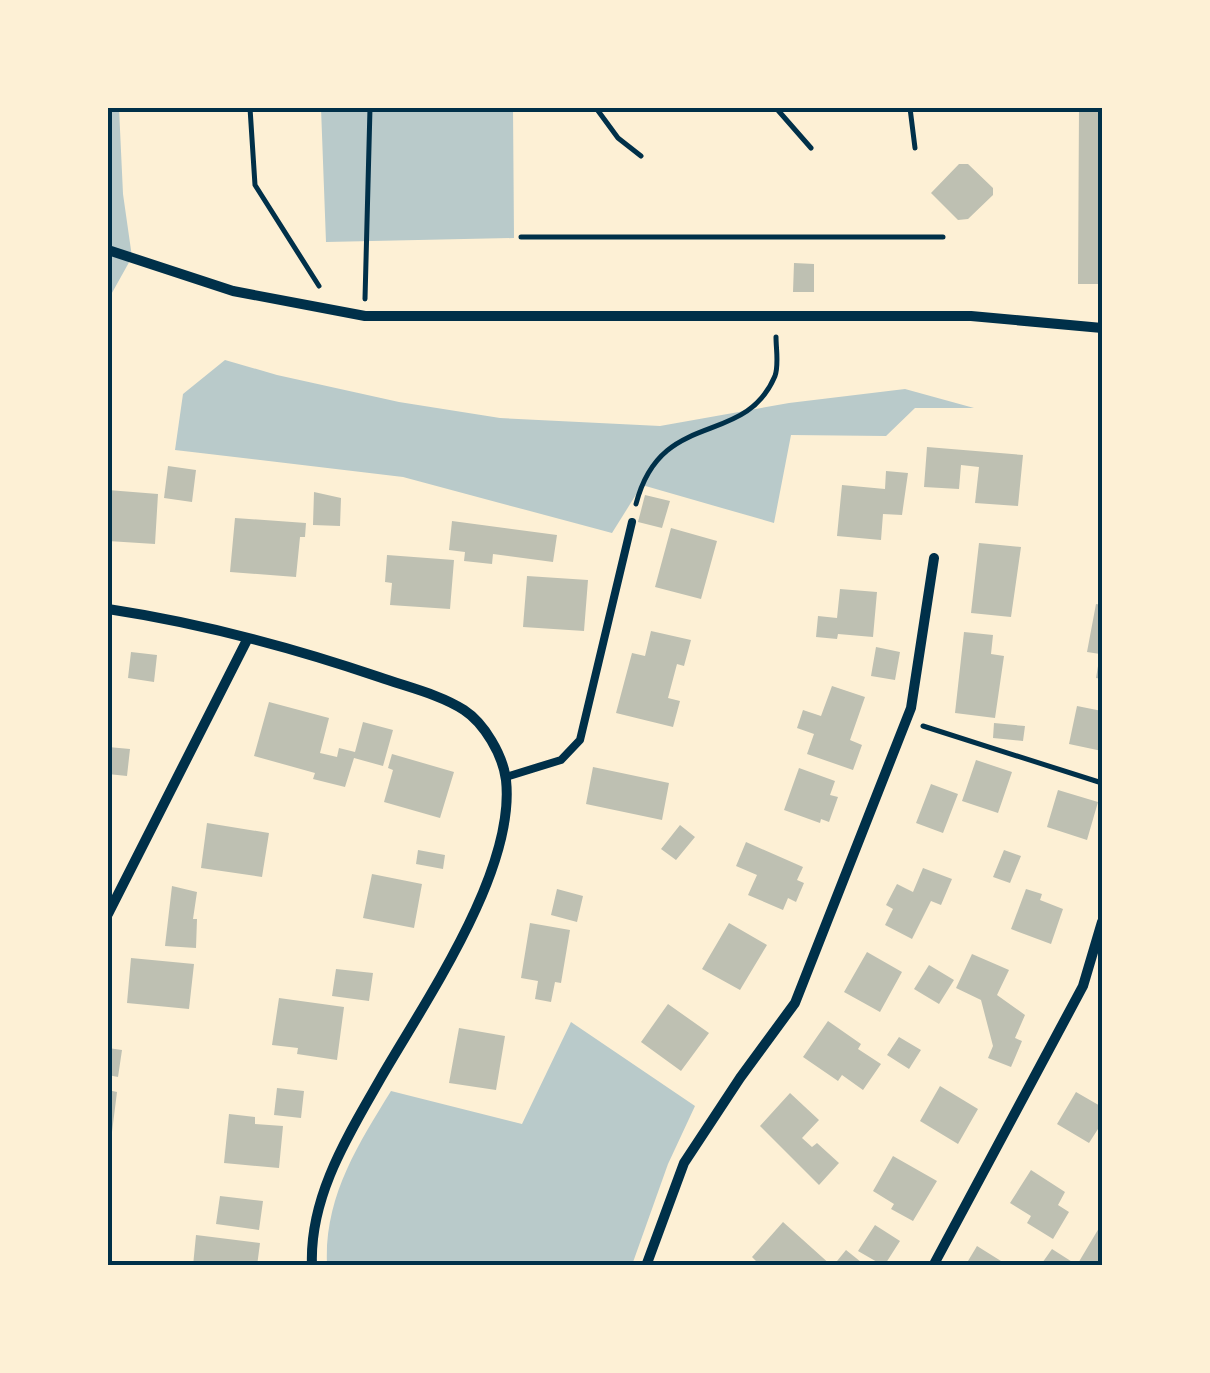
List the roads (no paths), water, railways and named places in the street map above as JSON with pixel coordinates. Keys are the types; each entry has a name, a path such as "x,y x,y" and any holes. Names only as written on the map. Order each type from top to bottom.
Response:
{"street":[{"path":"108,250 233,291 337,314 972,316 1102,328"},
{"path":"646,1266 684,1163 795,1004 912,708 934,558"},
{"path":"108,608 294,648 434,696 465,711 486,730 506,777 504,816 495,861 459,942 336,1157 317,1216 312,1266"},
{"path":"108,914 248,638"},
{"path":"933,1266 1083,986 1102,922"}],"lane":[{"path":"506,777 561,760 580,740 632,522"}]}
